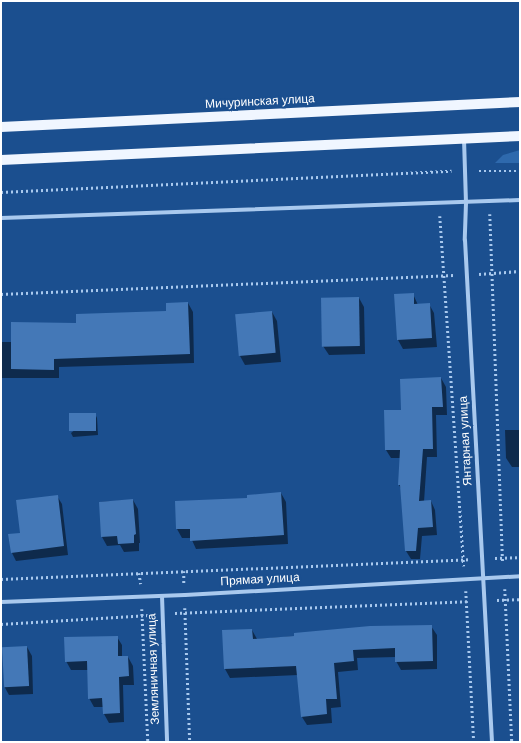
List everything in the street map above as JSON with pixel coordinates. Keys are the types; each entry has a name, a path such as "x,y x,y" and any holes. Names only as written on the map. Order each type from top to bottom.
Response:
{"main road":[{"name":"Мичуринская улица","path":"1,127 520,102"},
{"path":"1,160 520,136"}],"street":[{"name":"Янтарная улица","path":"464,139 466,203 465,240 492,742"},
{"path":"1,218 520,200"},
{"name":"Прямая улица","path":"1,602 162,596 520,576"},
{"name":"Земляничная улица","path":"162,596 167,742"}],"path":[{"path":"1,192 426,171 520,171"},
{"path":"489,201 512,742"},
{"path":"440,203 443,276 467,602 474,742"},
{"path":"1,294 443,276 520,271"},
{"path":"1,579 520,557"},
{"path":"184,571 190,742"},
{"path":"139,573 142,596 148,742"},
{"path":"1,624 162,614 520,599"}],"shaded area":[{"path":"520,150 520,163 495,163 503,155"}],"building":[{"path":"414,293 414,304 430,303 432,338 397,340 394,294"},
{"path":"359,297 360,346 322,347 321,298"},
{"path":"188,302 190,354 54,359 54,370 11,369 11,322 76,323 76,314 166,311 166,303"},
{"path":"272,311 276,353 239,356 235,314"},
{"path":"441,377 443,407 432,407 433,449 423,449 419,501 431,500 433,527 418,528 416,551 405,551 400,485 398,485 400,450 385,450 384,410 401,410 400,379"},
{"path":"69,413 96,413 96,431 69,431"},
{"path":"281,492 284,535 190,541 190,529 176,529 175,501 247,498 247,495"},
{"path":"58,495 64,546 11,553 8,534 20,533 16,500"},
{"path":"133,499 136,534 134,535 134,543 118,544 117,536 101,537 99,502"},
{"path":"432,625 433,661 395,662 395,648 353,650 354,661 334,663 337,699 326,699 327,714 301,717 296,666 224,669 222,630 252,629 253,639 294,636 294,633 370,626"},
{"path":"118,636 118,656 128,656 129,676 119,677 120,713 103,714 102,698 88,699 87,661 65,662 64,637"},
{"path":"27,646 29,686 4,687 2,647"}]}
